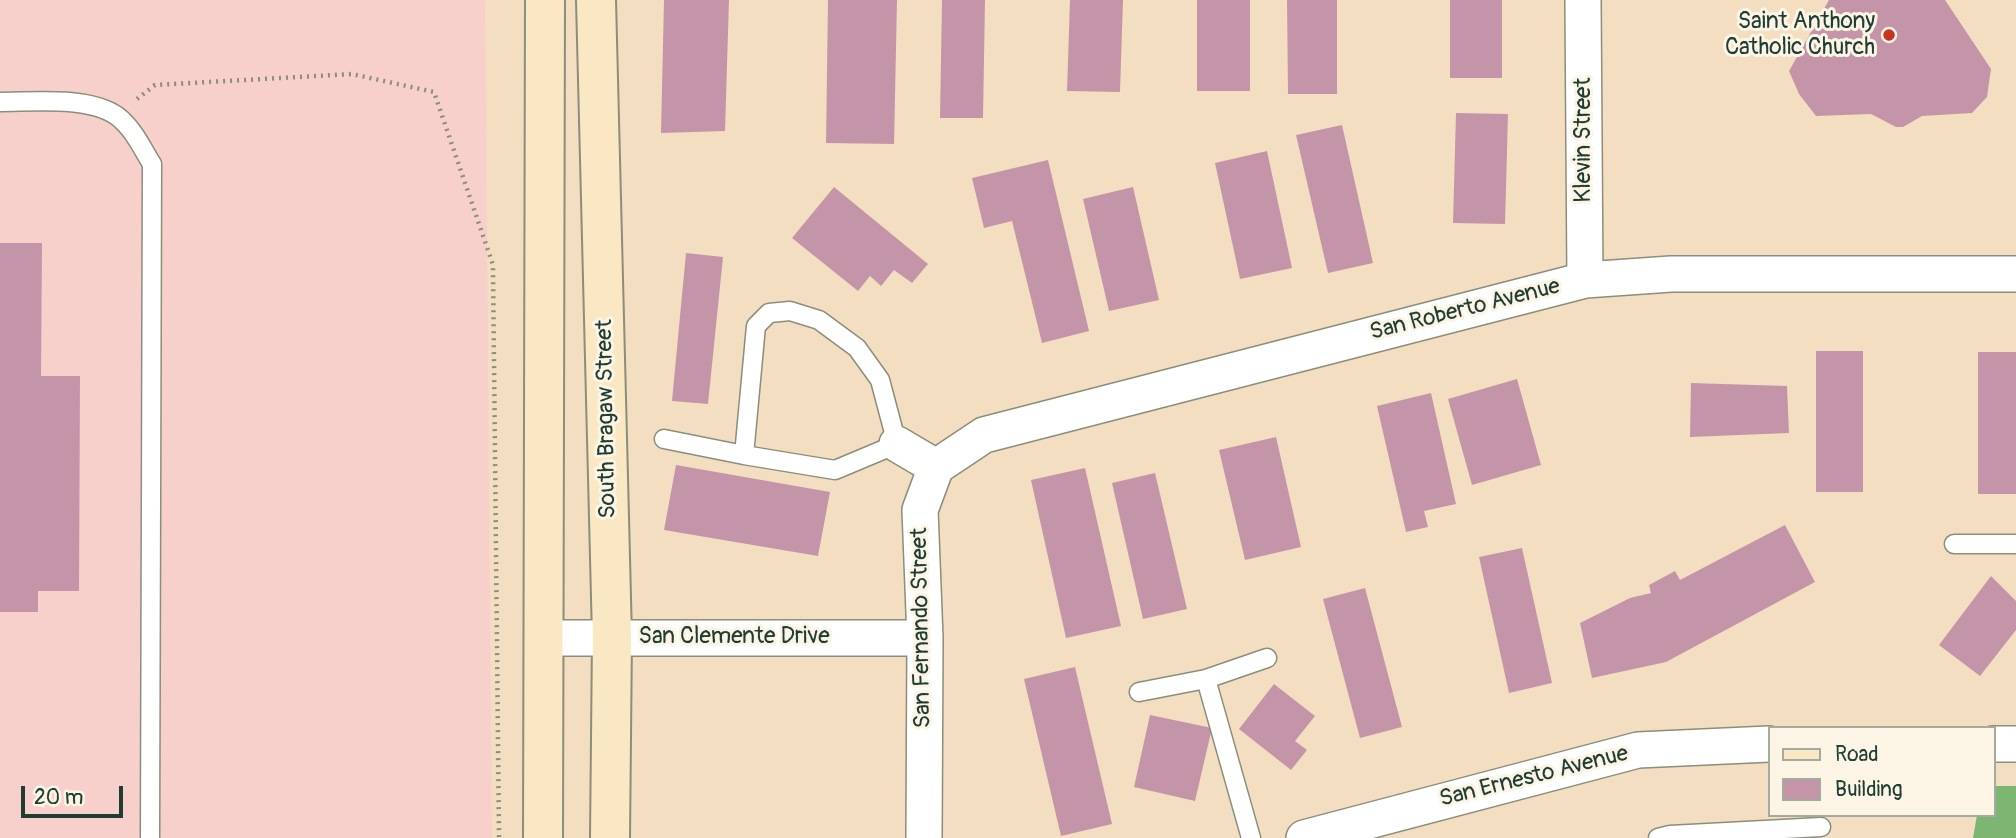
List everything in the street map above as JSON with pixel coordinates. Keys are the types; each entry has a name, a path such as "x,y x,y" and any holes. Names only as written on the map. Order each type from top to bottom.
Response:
{"main road":[{"path":"542,838 545,0"},
{"name":"South Bragaw Street","path":"596,0 612,637 610,838"}],"street":[{"name":"Klevin Street","path":"1583,0 1586,280"},
{"name":"San Roberto Avenue","path":"936,467 984,435 1586,280 1671,274 2016,274"},
{"path":"897,443 936,467"},
{"name":"San Fernando Street","path":"924,838 925,638 920,510 936,467"},
{"name":"San Clemente Drive","path":"543,638 925,638"},
{"name":"San Ernesto Avenue","path":"1304,838 1638,750 1768,744"},
{"path":"1995,744 2016,744"}],"lane":[{"path":"0,102 79,102 116,116 132,131 152,164 149,838"},
{"path":"664,439 744,455 835,470 897,443 880,380 857,348 818,320 790,311 769,313 756,326 744,455"},
{"path":"1954,544 2016,544"},
{"path":"1139,692 1206,679 1267,658"},
{"path":"1206,679 1251,838"},
{"path":"1666,837 1821,827"}],"path":[{"path":"116,116 155,85 352,75 434,92 493,265 499,838"}],"shaded area":[{"path":"0,0 485,0 492,838 0,838"}],"green space":[{"path":"1995,786 2016,786 2016,838 1973,838 1977,817 1995,817"}],"building":[{"path":"664,0 729,0 725,131 661,133"},
{"path":"828,0 897,0 894,144 826,143"},
{"path":"942,0 985,0 983,118 940,118"},
{"path":"1070,0 1123,0 1120,92 1067,91"},
{"path":"1197,0 1250,0 1250,91 1197,91"},
{"path":"1287,0 1337,0 1337,94 1288,94"},
{"path":"1450,0 1502,0 1502,78 1450,78"},
{"name":"Saint Anthony Catholic Church","path":"1829,0 1945,0 1991,69 1987,97 1972,113 1922,116 1903,127 1896,127 1871,114 1816,116 1799,94 1789,71"},
{"path":"1456,113 1508,114 1505,224 1453,223"},
{"path":"1342,125 1373,263 1328,273 1296,135"},
{"path":"1267,151 1292,268 1240,279 1215,163"},
{"path":"1048,160 1089,331 1042,343 1012,221 984,228 972,178"},
{"path":"834,187 928,264 912,283 894,270 881,286 870,276 858,291 792,238"},
{"path":"1133,187 1159,300 1109,311 1083,199"},
{"path":"0,243 42,243 41,376 80,376 79,591 38,591 38,612 0,612"},
{"path":"686,253 723,257 708,404 672,401"},
{"path":"1816,351 1863,351 1863,492 1816,492"},
{"path":"1978,352 2016,352 2016,494 1978,494"},
{"path":"1517,379 1541,465 1472,485 1448,399"},
{"path":"1691,383 1787,386 1789,433 1690,437"},
{"path":"1431,393 1456,504 1424,511 1428,527 1406,532 1377,406"},
{"path":"1276,437 1301,547 1245,560 1219,450"},
{"path":"676,465 830,492 818,556 664,530"},
{"path":"1085,468 1121,626 1066,638 1031,480"},
{"path":"1155,473 1187,609 1143,619 1112,483"},
{"path":"1785,525 1815,582 1666,662 1592,678 1580,623 1630,598 1651,593 1649,585 1675,571 1680,580"},
{"path":"1522,548 1552,683 1509,693 1479,557"},
{"path":"1991,576 2016,601 2016,630 1980,676 1939,645"},
{"path":"1365,588 1402,727 1360,738 1323,599"},
{"path":"1075,667 1112,824 1061,836 1024,679"},
{"path":"1274,684 1315,716 1295,741 1307,750 1291,770 1239,729"},
{"path":"1150,715 1212,728 1195,801 1134,787"}],"place":[{"name":"Saint Anthony Catholic Church","path":"1889,35"}]}
